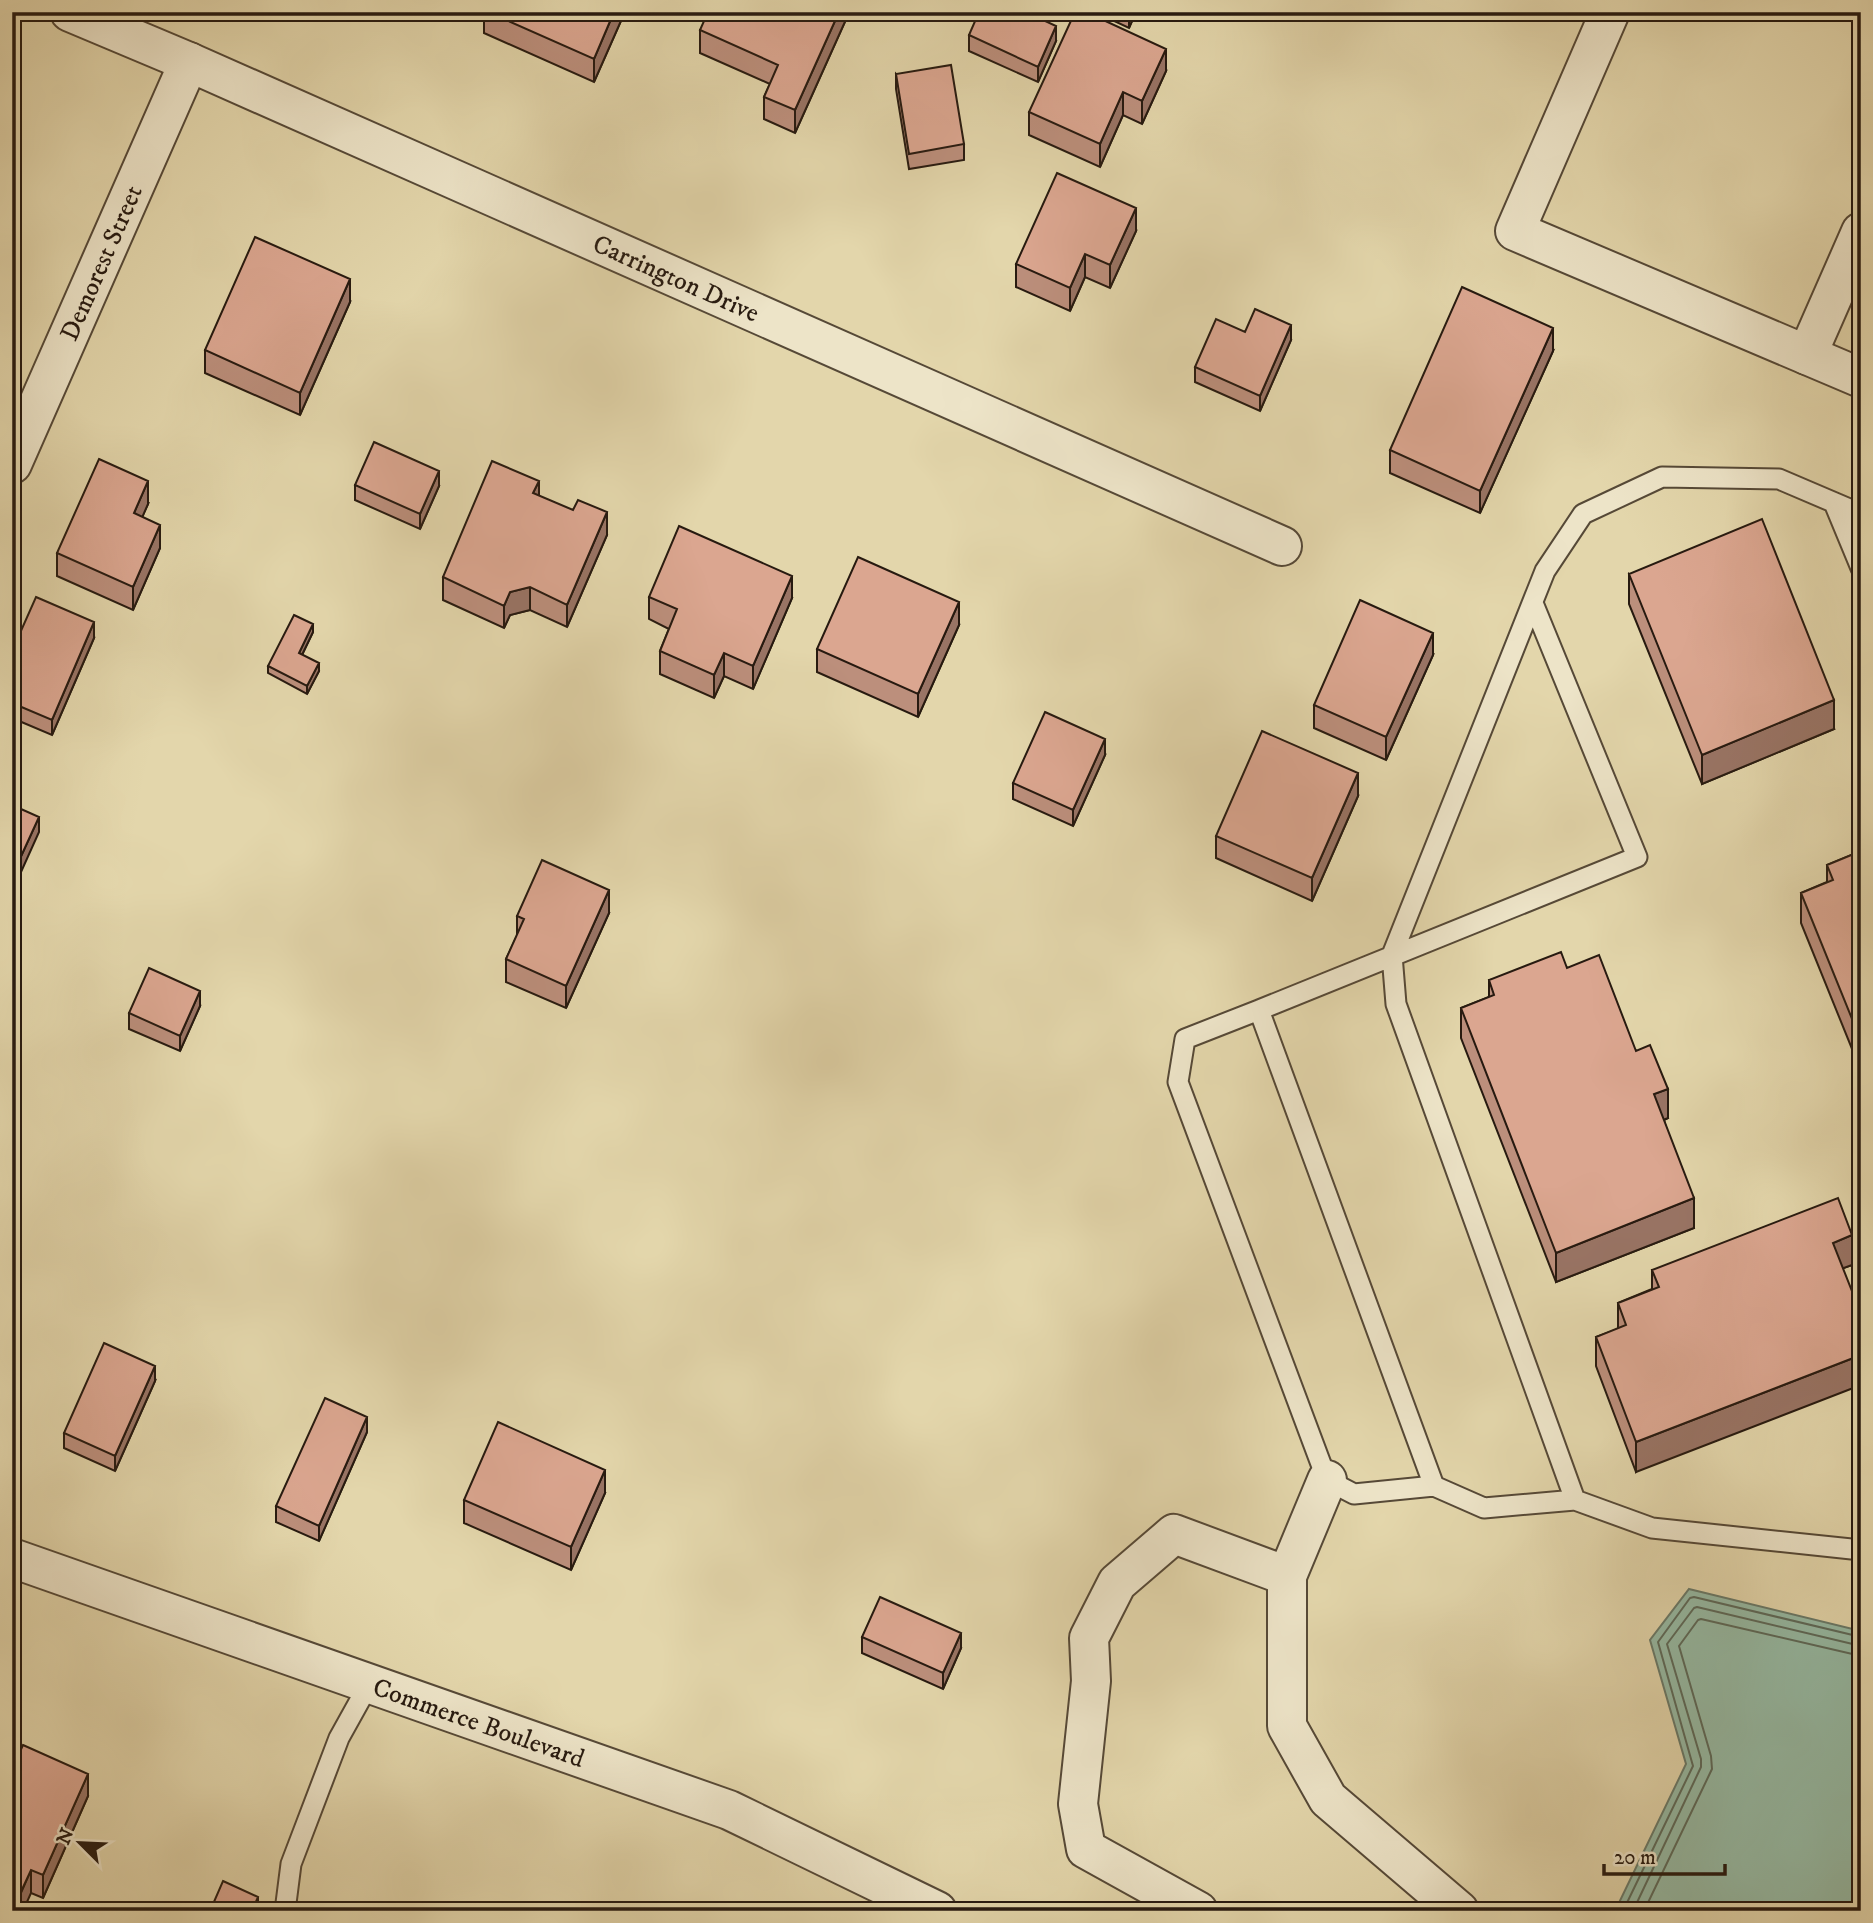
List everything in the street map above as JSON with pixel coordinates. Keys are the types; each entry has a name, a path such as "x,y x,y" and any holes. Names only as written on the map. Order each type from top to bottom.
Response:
{"street":[{"name":"Carrington Drive","path":"70,12 1282,546"},
{"path":"1609,12 1515,231 1861,378"},
{"name":"Demorest Street","path":"12,464 188,62"},
{"path":"1807,355 1861,232"},
{"path":"1328,1480 1287,1576 1287,1726 1328,1798 1459,1911"},
{"path":"1198,1911 1086,1849 1078,1804 1091,1681 1089,1638 1117,1583 1174,1534 1287,1576"},
{"name":"Commerce Boulevard","path":"12,1558 729,1810 937,1911"}],"lane":[{"path":"1575,1500 1396,1004 1392,955 1545,571 1583,514 1662,477 1779,479 1861,514"},
{"path":"1834,503 1861,568"},
{"path":"1533,603 1637,857 1185,1039 1178,1082 1328,1480 1354,1494 1434,1486 1484,1508 1575,1500 1653,1528 1861,1550"},
{"path":"1259,1010 1434,1486"},
{"path":"285,1911 291,1864 339,1738 369,1684"}],"water":[{"path":"1689,1589 1861,1631 1861,1911 1615,1911 1686,1764 1650,1640"}],"building":[{"path":"488,12 614,12 594,59"},
{"path":"708,12 839,12 795,110 764,97 778,65 700,30"},
{"path":"979,12 1026,12 1056,26 1038,67 969,35"},
{"path":"1075,12 1086,12 1166,49 1142,101 1123,92 1100,144 1029,112"},
{"path":"951,65 964,144 909,154 896,74"},
{"path":"1057,173 1136,208 1110,265 1085,254 1070,288 1016,264"},
{"path":"255,237 350,279 300,393 205,350"},
{"path":"1462,287 1553,328 1480,491 1390,450"},
{"path":"1255,309 1291,325 1260,396 1195,367 1216,319 1245,332"},
{"path":"374,442 439,471 420,514 355,485"},
{"path":"99,459 148,481 134,513 160,525 133,587 57,553"},
{"path":"492,461 539,481 533,493 573,510 578,500 607,512 567,605 530,587 510,592 504,606 443,577"},
{"path":"1762,519 1834,700 1702,755 1629,574"},
{"path":"679,526 792,576 753,666 724,653 714,675 660,651 677,609 649,597"},
{"path":"858,557 959,602 918,694 817,649"},
{"path":"36,597 94,622 52,720 12,703 12,651"},
{"path":"1360,600 1433,633 1386,737 1314,705"},
{"path":"294,615 313,624 299,653 319,663 307,686 268,666"},
{"path":"1045,712 1105,739 1073,810 1013,783"},
{"path":"1262,731 1358,773 1312,878 1216,836"},
{"path":"12,805 39,817 12,876"},
{"path":"1861,851 1861,1041 1801,893 1833,880 1827,865"},
{"path":"542,860 609,890 566,986 506,959 524,919 517,916"},
{"path":"1561,952 1567,968 1599,955 1636,1051 1650,1045 1668,1089 1654,1094 1694,1198 1556,1253 1461,1008 1494,995 1489,980"},
{"path":"149,968 200,991 180,1036 129,1013"},
{"path":"1838,1198 1852,1235 1833,1243 1861,1314 1861,1355 1636,1442 1596,1337 1626,1325 1618,1303 1659,1287 1652,1270"},
{"path":"104,1343 155,1366 115,1456 64,1433"},
{"path":"325,1398 367,1417 319,1526 276,1506"},
{"path":"498,1422 605,1470 571,1547 464,1500"},
{"path":"880,1597 961,1633 943,1673 862,1637"},
{"path":"23,1745 88,1774 43,1875 31,1870 12,1911 12,1769"},
{"path":"223,1881 258,1897 252,1911 210,1911"}]}
